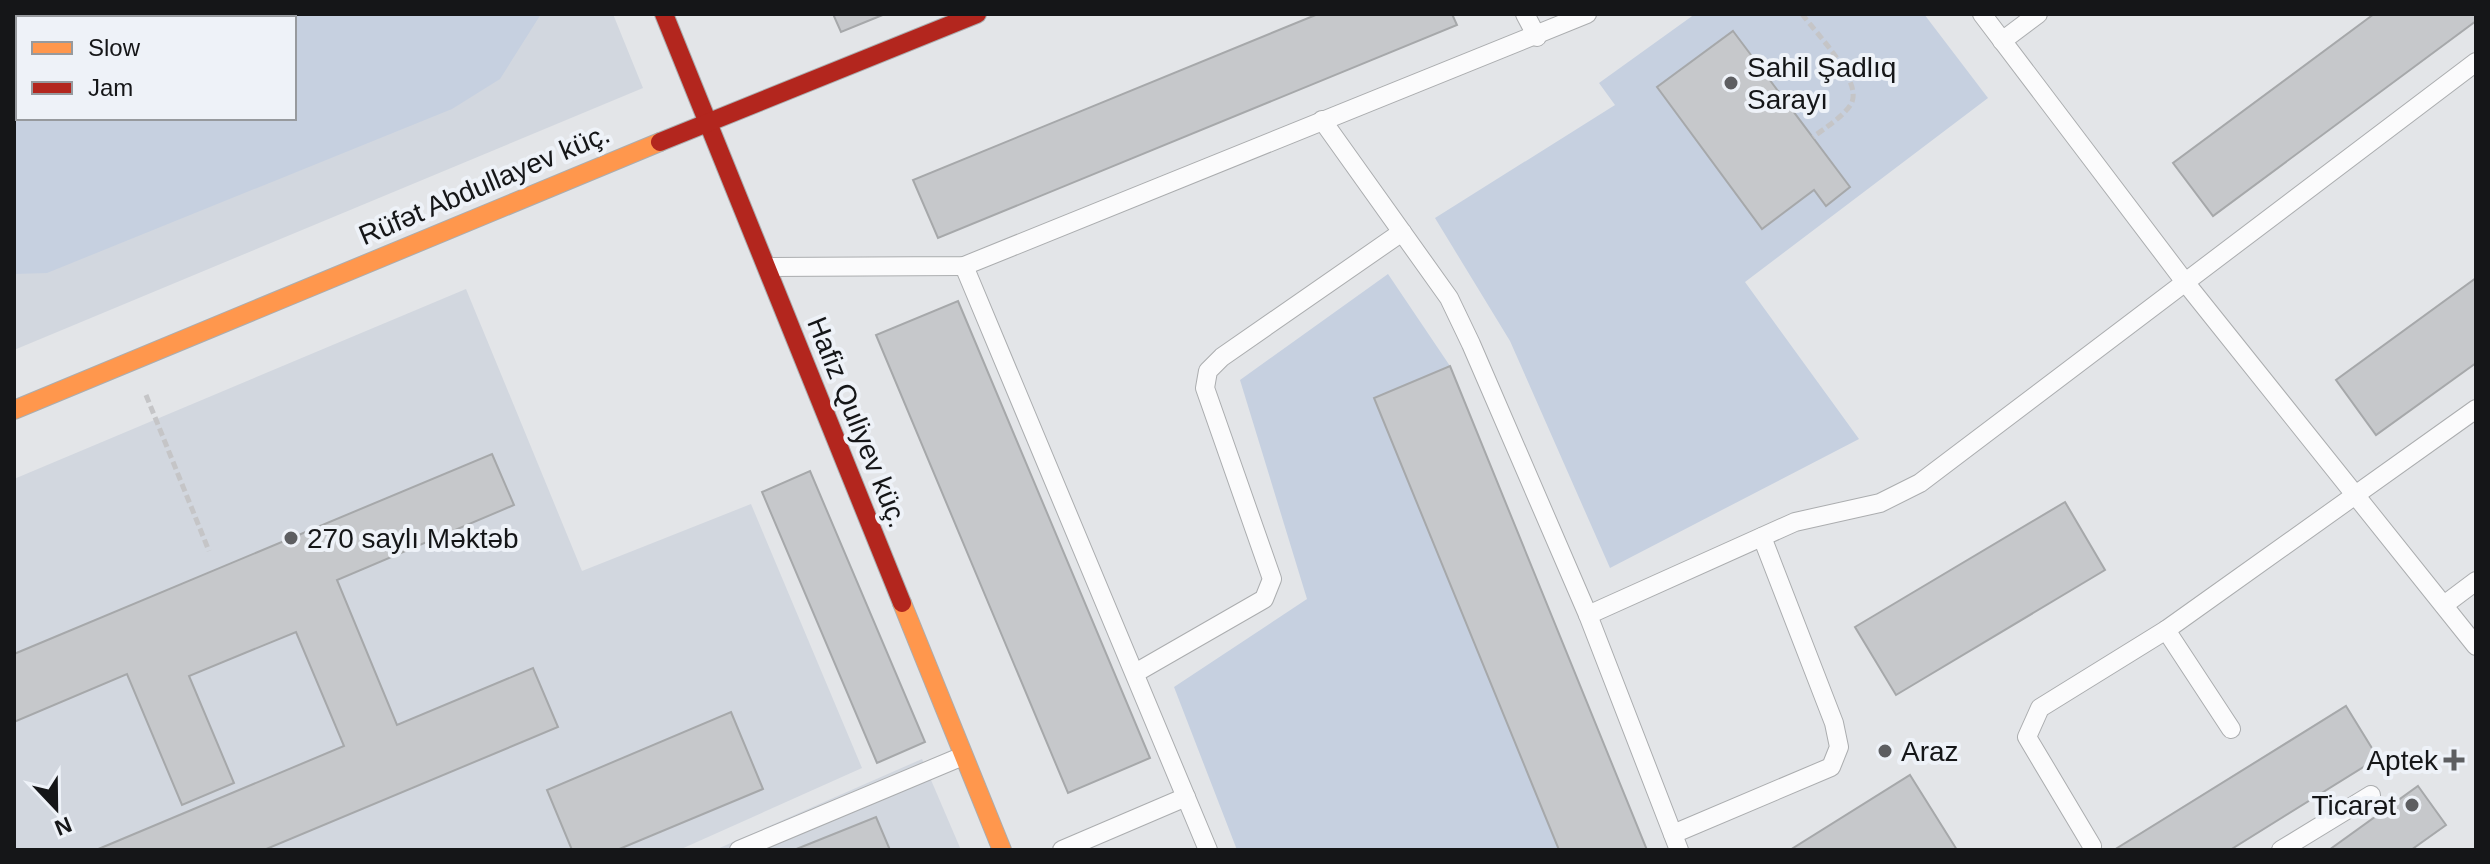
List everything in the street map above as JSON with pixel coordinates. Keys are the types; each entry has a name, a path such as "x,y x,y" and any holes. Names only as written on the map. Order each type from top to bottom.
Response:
{"street":[{"name":"Hafiz Quliyev küç.","path":"664,14 1002,850"},
{"name":"Rüfət Abdullayev küç.","path":"14,410 707,122 977,14"}],"lane":[{"path":"1525,14 1537,37"},
{"path":"765,267 964,266 1322,120 1537,37 1587,14"},
{"path":"1982,14 2185,282 2476,646"},
{"path":"2002,41 2038,14"},
{"path":"1588,615 1795,522 1880,503 1920,483 2476,62"},
{"path":"1322,120 1449,298 1588,615 1676,842 1831,767 1839,747 1834,723 1762,537"},
{"path":"1137,672 1264,599 1272,579 1205,388 1208,371 1222,357 1402,232"},
{"path":"964,266 1137,672 1208,850"},
{"path":"2092,846 2027,737 2040,708 2166,630 2476,409"},
{"path":"2444,605 2476,581"},
{"path":"2166,630 2231,729"},
{"path":"739,850 963,756"},
{"path":"2281,850 2371,795"},
{"path":"1062,850 1186,797"}],"path":[{"path":"1802,14 1853,81 1855,95 1849,107 1813,137"},
{"path":"132,361 209,551"}],"shaded area":[{"path":"14,14 613,14 643,88 14,350"},
{"path":"14,14 541,14 500,79 452,109 47,273 14,274"},
{"path":"1695,14 1924,14 1988,98 1745,282 1859,439 1610,568 1510,341 1435,218 1615,105 1599,83"},
{"path":"1388,274 1450,366 1375,398 1559,850 1237,850 1174,687 1307,599 1240,380"},
{"name":"270 saylı Məktəb","path":"466,289 582,571 751,504 862,768 679,850 14,850 14,479"},
{"path":"922,759 961,850 715,850"}],"building":[{"path":"833,14 885,14 841,32"},
{"path":"1318,14 1452,14 1457,25 938,238 913,180"},
{"path":"2374,14 2476,14 2476,21 2213,216 2173,163"},
{"path":"1733,31 1850,187 1826,206 1814,190 1762,229 1657,87"},
{"path":"2476,278 2476,363 2376,435 2336,380"},
{"path":"958,301 1150,758 1068,793 876,335"},
{"path":"1450,366 1647,850 1559,850 1374,398"},
{"path":"492,454 514,505 337,580 397,725 533,668 558,727 264,850 96,850 344,746 296,632 189,676 234,783 182,805 127,674 14,722 14,654"},
{"path":"810,471 925,742 877,763 762,492"},
{"path":"2065,502 2105,570 1896,695 1855,627"},
{"path":"2346,706 2378,758 2230,850 2114,850"},
{"path":"731,712 763,789 617,850 572,850 547,790"},
{"path":"1910,775 1957,850 1790,850"},
{"name":"Ticarət","path":"2418,786 2446,825 2411,850 2329,850"},
{"path":"876,817 890,850 794,850"}],"traffic: slow":[{"path":"14,410 660,142"},
{"path":"902,603 1002,850"}],"traffic: jam":[{"path":"664,14 902,603"},
{"path":"660,142 977,14"}],"place":[{"name":"Sahil Şadlıq Sarayı","path":"1731,83"},
{"name":"270 saylı Məktəb","path":"291,538"},
{"name":"Araz","path":"1885,751"},
{"name":"Aptek","path":"2454,760"},
{"name":"Ticarət","path":"2412,805"}]}
